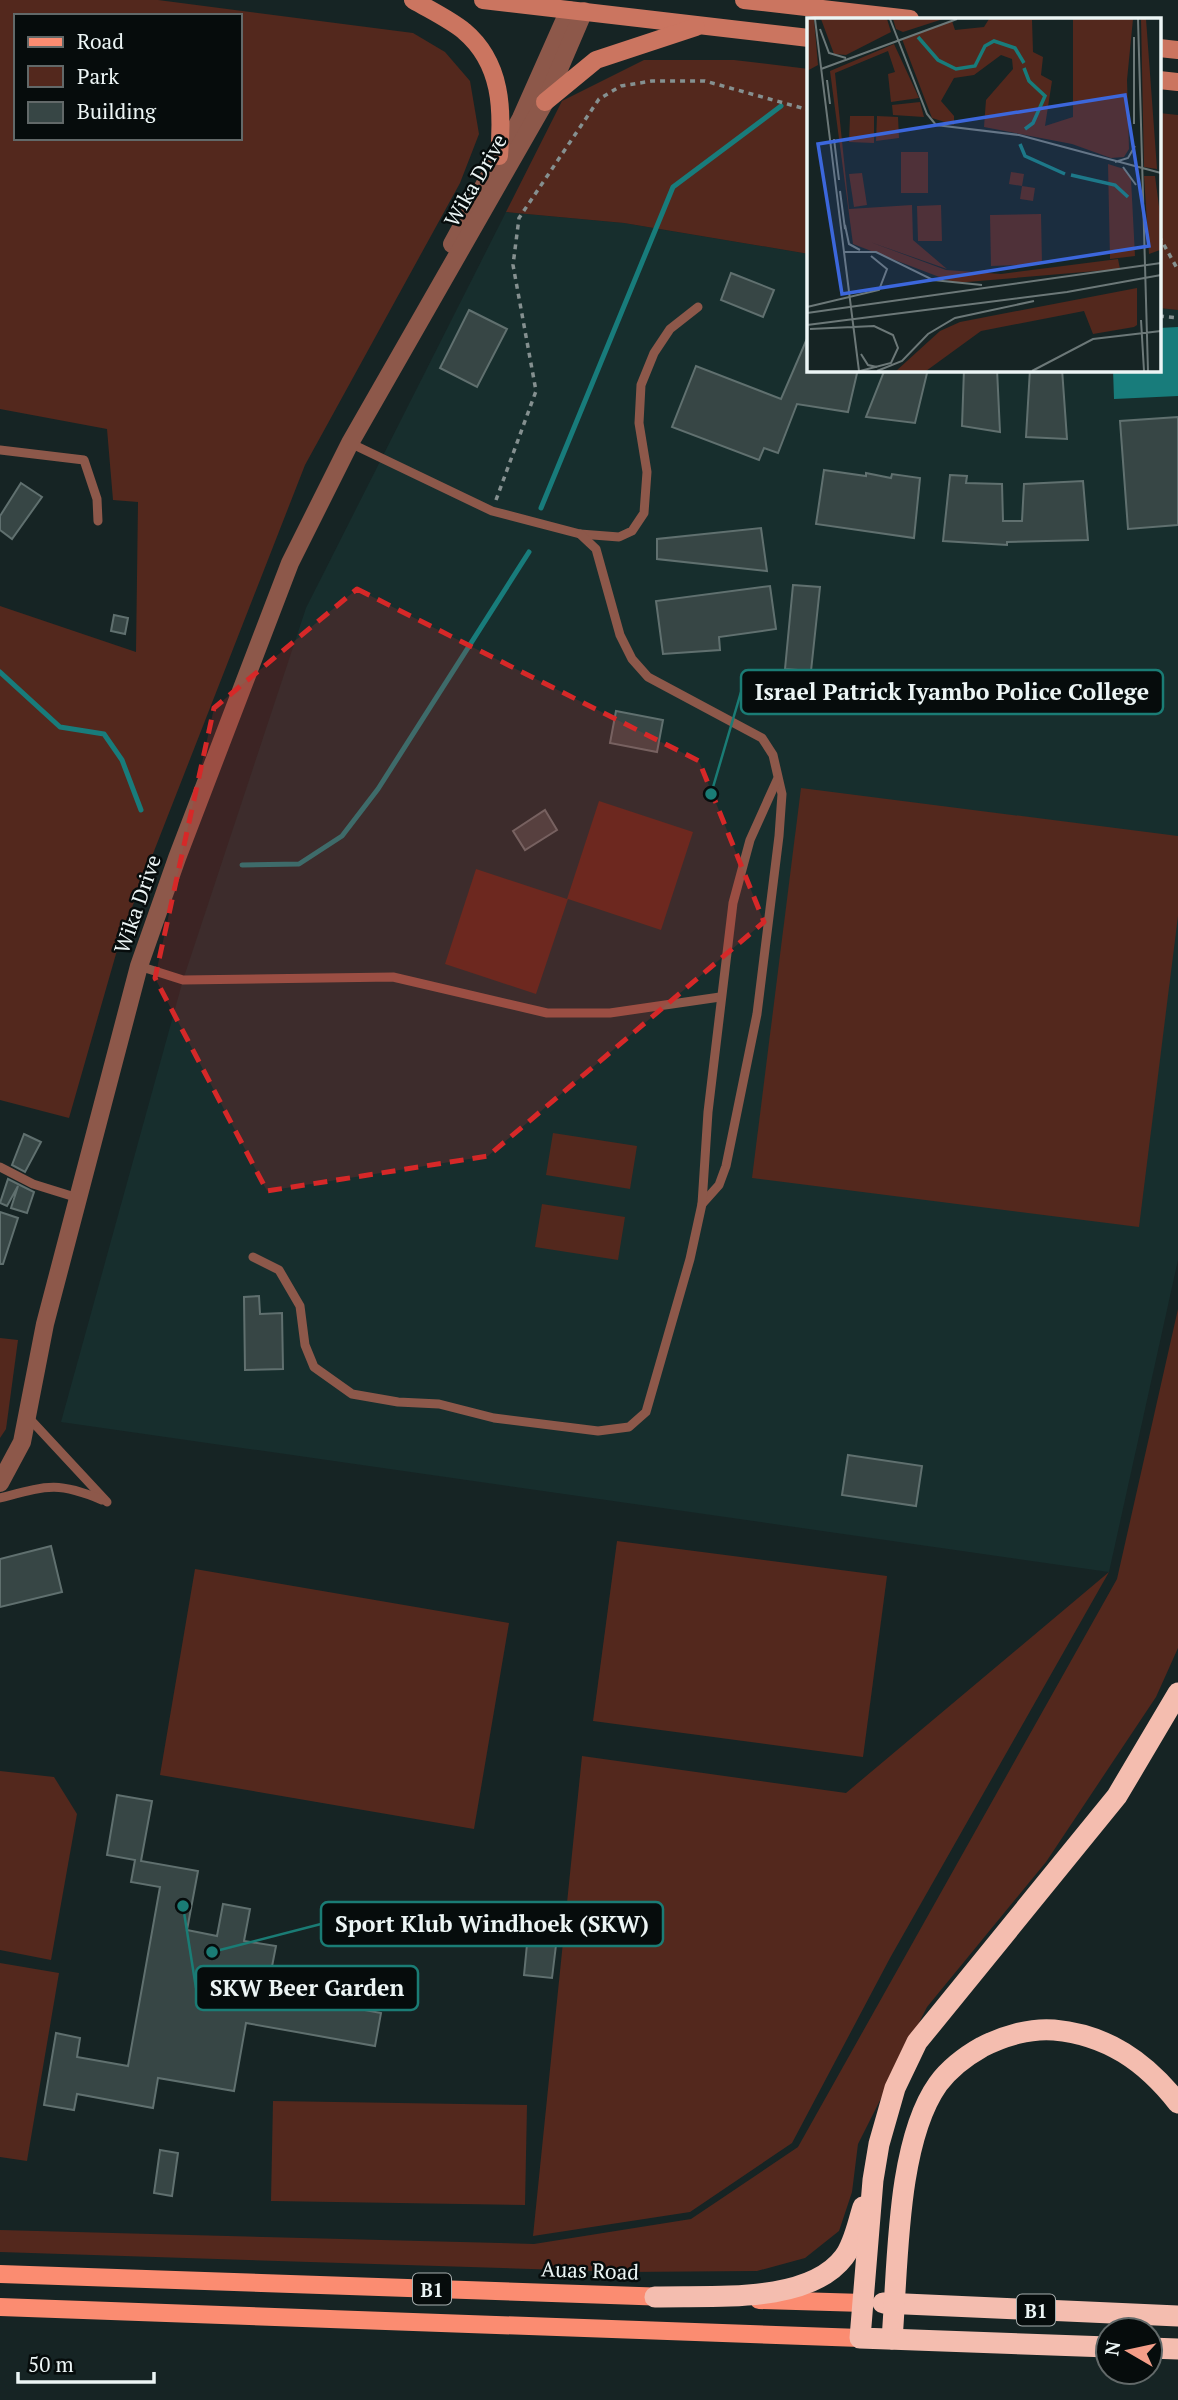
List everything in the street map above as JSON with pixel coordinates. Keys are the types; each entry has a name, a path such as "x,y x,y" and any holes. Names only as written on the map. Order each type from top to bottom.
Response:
{"highway":[{"path":"655,2297 762,2293 799,2288 828,2272 845,2256 873,2180 895,2088 917,2042 1117,1796 1178,1693"},
{"path":"891,2339 903,2206 912,2143 938,2083 966,2056 996,2039 1042,2029 1080,2033 1119,2048 1158,2078 1178,2103"},
{"path":"860,2338 873,2180"},
{"name":"Auas Road","path":"863,2303 1178,2316"},
{"name":"B1","path":"860,2338 1094,2346"}],"main road":[{"path":"413,0 464,31 482,52 493,72 501,106 499,156"},
{"path":"483,0 578,5 807,38"},
{"path":"744,0 901,18"},
{"path":"545,102 596,60 633,45 703,25"},
{"path":"1160,48 1178,50"},
{"path":"1160,80 1178,82"},
{"name":"Auas Road","path":"0,2274 863,2303"},
{"name":"B1","path":"0,2307 860,2338"}],"street":[{"name":"Wika Drive","path":"393,366 413,316 522,118 578,5"},
{"name":"Wika Drive","path":"0,1483 15,1461 28,1417 45,1324 139,966 177,858 290,563 349,443 545,102 578,5"}],"lane":[{"path":"349,443 492,511 580,534 620,537 632,531 644,513 647,472 639,423 641,385 654,352 670,329 698,307"},
{"path":"0,450 84,460 97,499 98,521"},
{"path":"580,534 596,548 620,635 632,659 648,677 762,738 774,755 782,794 757,1014 726,1166 719,1185 702,1204"},
{"path":"253,1257 279,1270 300,1306 306,1345 314,1367 352,1394 398,1402 439,1404 494,1418 614,1431 629,1427 646,1412 653,1395 702,1204 720,997 733,903 750,839 777,780"},
{"path":"139,966 183,980 393,977 547,1013 610,1013 720,997"},
{"path":"0,1167 33,1184 78,1198"},
{"path":"0,1498 54,1486 73,1487 107,1502 28,1417"}],"path":[{"path":"492,511 536,391 513,265 519,218 599,99 621,86 652,81 705,81 807,109"},
{"path":"1160,238 1178,270"},
{"path":"1160,316 1178,318"}],"highlighted area":[{"path":"357,589 699,761 764,922 488,1156 267,1191 155,978 214,708"}],"shaded area":[{"path":"506,212 624,223 807,254 807,371 1160,371 1160,308 1178,310 1178,1260 1109,1572 61,1422 183,980 306,608"}],"green space":[{"path":"0,0 158,0 413,33 445,52 470,81 479,134 460,183 305,465 122,933 69,1118 0,1100 0,606 136,652 138,502 113,500 107,429 0,409"},
{"path":"644,60 734,60 807,69 807,254 624,223 506,212 562,101"},
{"path":"1160,113 1178,115 1178,310 1160,308"},
{"path":"801,788 1178,836 1178,916 1139,1227 752,1178"},
{"path":"599,801 693,832 661,930 568,899 536,994 445,964 476,869 567,899"},
{"path":"553,1133 637,1146 630,1189 546,1175"},
{"path":"542,1204 625,1217 618,1260 535,1247"},
{"path":"1178,1309 1178,1648 1156,1697 1046,1862 927,2007 858,2144 852,2192 839,2231 805,2258 757,2271 623,2272 0,2252 0,2230 534,2244 691,2219 798,2147 1117,1579"},
{"path":"0,1338 18,1340 6,1429 0,1438"},
{"path":"617,1541 887,1576 863,1757 593,1721"},
{"path":"195,1569 509,1623 474,1829 160,1775"},
{"path":"1109,1572 890,1958 792,2143 690,2212 533,2236 582,1756 846,1793"},
{"path":"0,1771 54,1777 77,1814 51,1960 0,1950"},
{"path":"0,1963 59,1973 27,2161 0,2157"},
{"path":"273,2101 527,2105 525,2205 271,2201"}],"water":[{"path":"1178,327 1178,396 1114,399 1113,371 1160,371 1160,328"}],"building":[{"path":"731,273 774,290 763,317 721,300"},
{"path":"469,310 507,329 477,387 440,368"},
{"path":"807,339 807,371 858,371 848,412 797,404 778,453 764,448 759,460 672,427 696,366 781,399"},
{"path":"884,371 928,371 915,423 866,417"},
{"path":"964,371 997,371 1000,432 962,426"},
{"path":"1030,371 1062,371 1067,439 1026,437"},
{"path":"1178,417 1178,525 1128,529 1120,421"},
{"path":"824,470 866,476 866,473 891,478 892,474 920,478 914,538 816,524"},
{"path":"950,475 967,476 966,483 1002,484 1003,521 1022,521 1024,484 1083,481 1088,540 1007,542 1007,545 943,541"},
{"path":"21,483 42,497 12,539 0,530 0,516"},
{"path":"761,528 767,571 657,559 657,539"},
{"path":"793,585 820,587 811,671 785,669"},
{"path":"770,586 776,629 719,637 720,650 663,654 656,601"},
{"path":"114,615 128,618 125,634 111,631"},
{"path":"616,711 663,720 657,752 610,743"},
{"path":"545,810 557,830 525,850 513,831"},
{"path":"24,1134 41,1142 25,1172 12,1165"},
{"path":"8,1179 34,1192 27,1213 11,1208 18,1186 7,1206 0,1203"},
{"path":"0,1212 18,1218 3,1264 0,1264"},
{"path":"259,1296 260,1314 282,1313 283,1369 245,1370 244,1297"},
{"path":"848,1455 922,1466 916,1506 842,1495"},
{"path":"51,1546 62,1592 0,1607 0,1559"},
{"path":"117,1795 152,1801 141,1861 198,1871 187,1930 217,1936 223,1904 250,1909 244,1941 276,1946 267,1992 381,2013 375,2046 246,2023 234,2091 158,2078 153,2108 77,2094 74,2110 44,2105 56,2033 80,2038 77,2057 128,2066 160,1887 131,1882 135,1860 107,1855"},
{"path":"528,1934 557,1937 552,1978 524,1975"},
{"path":"160,2150 178,2153 172,2196 154,2193"}],"waterway":[{"path":"541,508 673,187 781,106"},
{"path":"242,865 299,864 342,836 378,789 529,552"},
{"path":"0,672 60,727 104,734 122,760 141,810"}],"place":[{"name":"Israel Patrick Iyambo Police College","path":"711,794"},
{"name":"SKW Beer Garden","path":"183,1906"},
{"name":"Sport Klub Windhoek (SKW)","path":"212,1952"}]}
